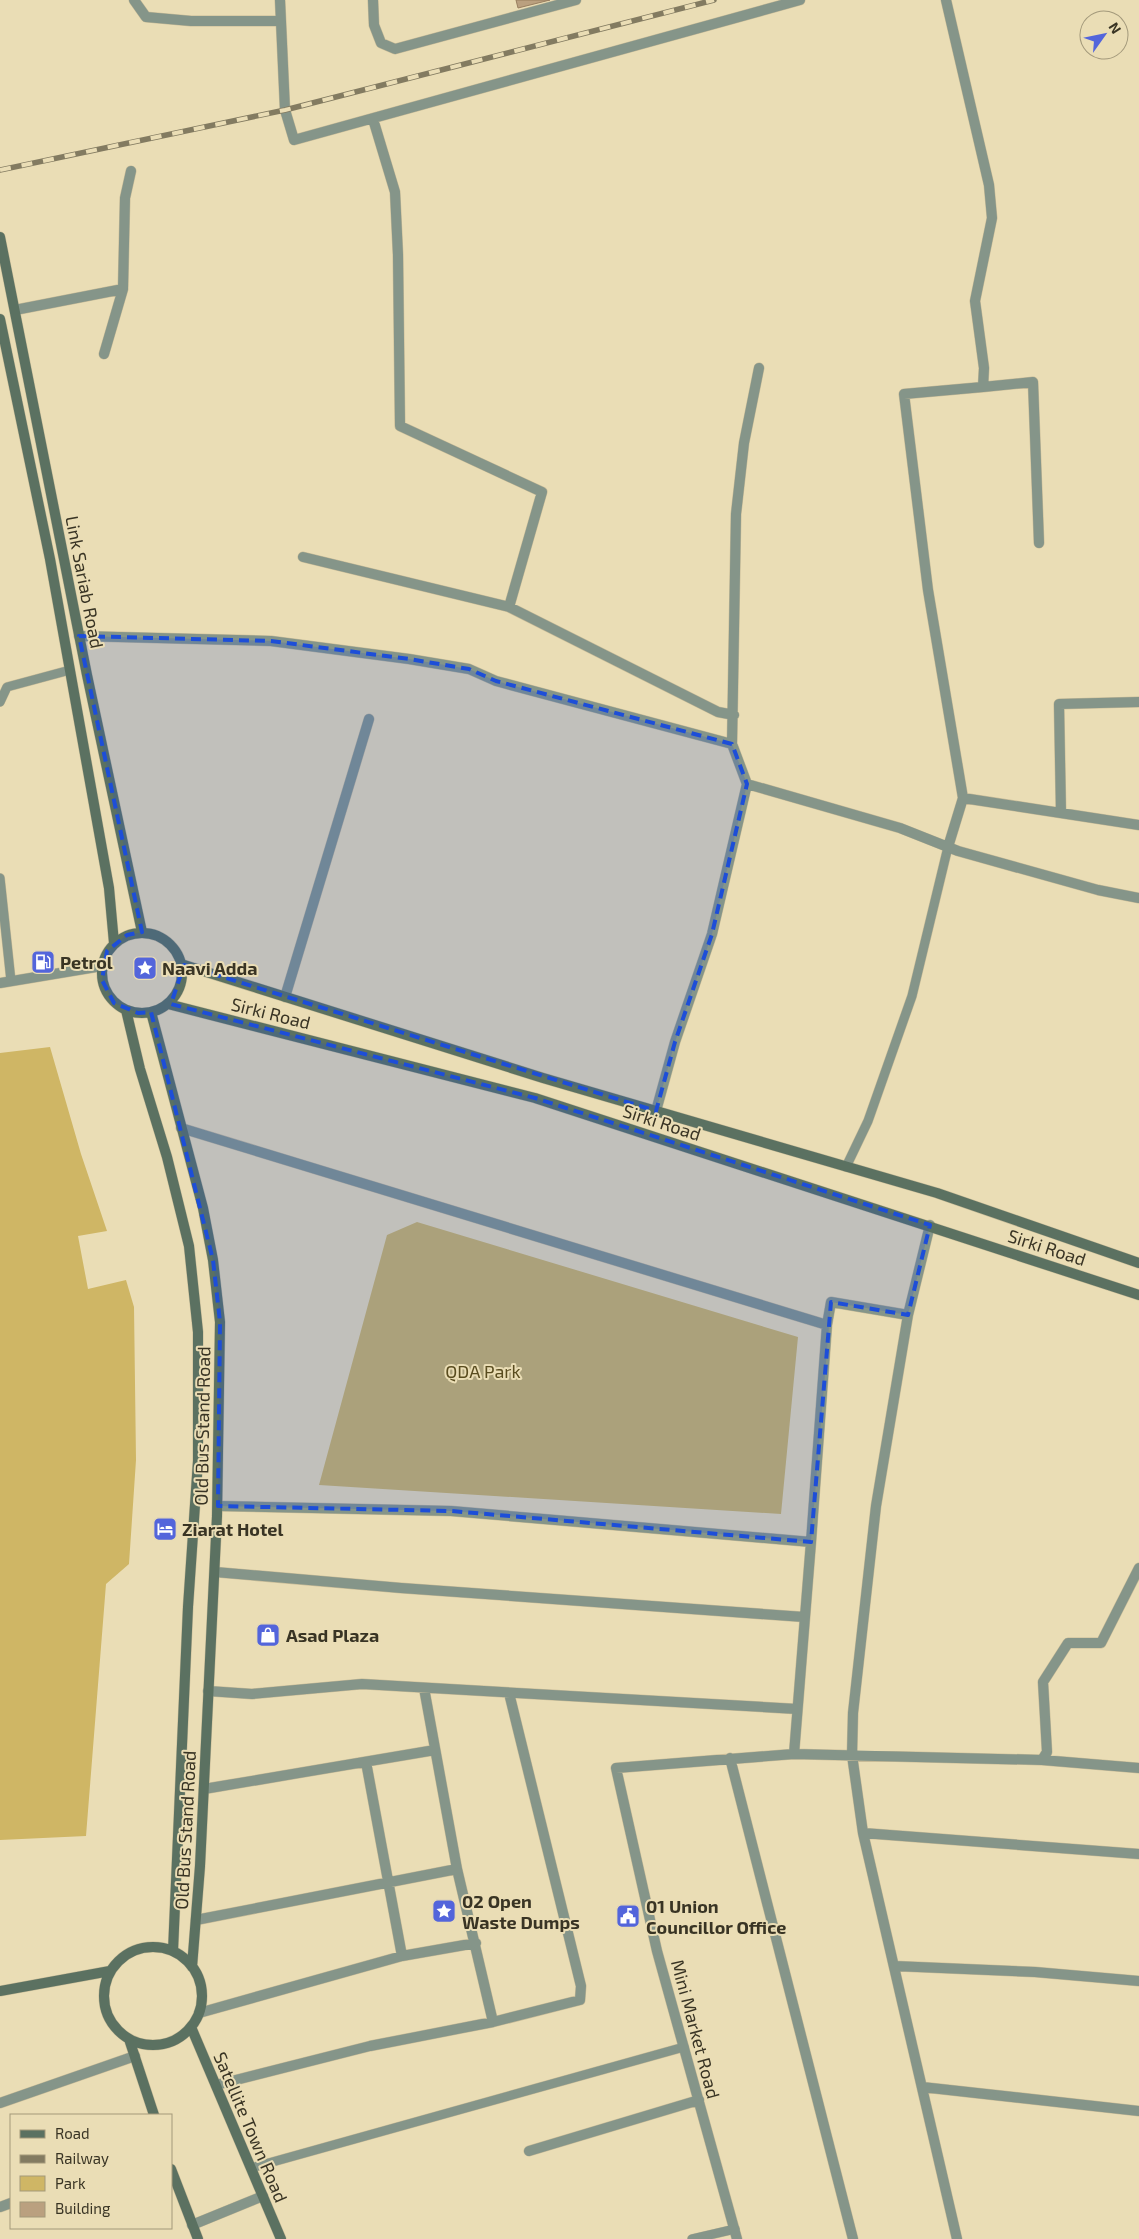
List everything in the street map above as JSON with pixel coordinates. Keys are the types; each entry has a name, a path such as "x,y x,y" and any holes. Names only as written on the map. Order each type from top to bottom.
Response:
{"main road":[{"name":"Link Sariab Road","path":"0,237 79,636 142,932"},
{"name":"Link Sariab Road","path":"0,319 50,559 109,888 114,943"},
{"path":"142,932 159,936 167,941 178,955 181,964 180,986 168,1004 151,1012 138,1013 126,1010 114,1003 106,992 102,980 102,966 107,951 114,943 127,935 142,932"},
{"name":"Sirki Road","path":"181,964 656,1111 937,1193 1139,1263"},
{"name":"Sirki Road","path":"168,1004 535,1098 1139,1294"},
{"name":"Old Bus Stand Road","path":"126,1010 140,1069 167,1157 189,1246 198,1332 198,1461 188,1607 173,1951"},
{"name":"Old Bus Stand Road","path":"151,1012 180,1128 205,1217 213,1260 220,1322 218,1506 204,1789 192,1967"},
{"path":"159,1947 173,1951 192,1967 200,1981 202,1997 199,2013 191,2027 178,2038 162,2044 145,2044 129,2039 117,2029 108,2016 104,2001 104,1986 110,1971 119,1960 137,1949 159,1947"},
{"path":"0,1991 110,1971"},
{"name":"Satellite Town Road","path":"191,2027 281,2239"},
{"path":"129,2039 154,2114"},
{"path":"172,2172 198,2239"}],"street":[{"path":"134,0 146,17 190,21 281,22"},
{"path":"280,0 285,110 294,140 800,0"},
{"path":"373,0 374,24 381,43 395,49 576,0"},
{"path":"946,0 990,193 992,218 975,301 984,368 983,387"},
{"path":"373,118 395,192 398,255 400,426 542,492 510,607"},
{"path":"104,354 123,289 125,198 131,171"},
{"path":"15,310 123,289"},
{"path":"656,1111 675,1042 712,934 747,784 732,744 736,514 744,443 759,368"},
{"path":"948,847 963,798 928,590 904,394 1033,382 1039,543"},
{"path":"303,557 510,607 718,712 734,715"},
{"path":"79,636 271,640 409,659 469,669 496,681 732,744"},
{"path":"1061,813 1060,704 1139,702"},
{"path":"285,997 369,719"},
{"path":"747,784 900,828 948,847 1098,890 1139,898"},
{"path":"963,798 1139,825"},
{"path":"0,983 102,966"},
{"path":"180,1128 827,1325"},
{"path":"930,1225 908,1315 876,1506 853,1713 852,1755 863,1833 957,2239"},
{"path":"794,1754 827,1325 831,1302 908,1315"},
{"path":"218,1506 452,1511 811,1542"},
{"path":"1042,1760 1047,1752 1043,1682 1068,1643 1101,1643 1134,1592 1139,1568"},
{"path":"215,1572 402,1588 804,1617"},
{"path":"208,1691 252,1694 362,1684 797,1709"},
{"path":"424,1688 456,1869 476,1943 492,2022"},
{"path":"216,2085 370,2046 492,2022 580,2000 582,1986 509,1693"},
{"path":"204,1789 435,1750"},
{"path":"853,2239 730,1758 794,1754 852,1755 1042,1760 1139,1768"},
{"name":"Mini Market Road","path":"730,1758 616,1768 657,1951 736,2234"},
{"path":"366,1762 402,1956"},
{"path":"863,1833 1139,1854"},
{"path":"196,1920 456,1869"},
{"path":"199,2013 402,1956 476,1943"},
{"path":"894,1966 1036,1972 1139,1981"},
{"path":"0,2103 135,2056"},
{"path":"922,2087 1139,2111"},
{"path":"529,2151 699,2100"},
{"path":"192,2225 263,2196"}],"lane":[{"path":"0,702 7,687 70,670"},
{"path":"846,1167 868,1121 912,996 948,847"},
{"path":"0,878 11,981"},
{"path":"251,2168 684,2047"},
{"path":"692,2239 736,2234"}],"highlighted area":[{"path":"79,636 271,641 409,659 469,669 496,681 732,744 747,784 712,934 675,1042 656,1111 184,965 171,1004 535,1098 930,1225 908,1315 831,1302 811,1542 451,1511 218,1506 220,1322 213,1260 151,1012 138,1013 114,1003 102,980 107,951 127,935 142,932"}],"green space":[{"path":"50,1047 81,1154 107,1231 78,1236 88,1289 126,1280 134,1307 136,1460 129,1564 106,1584 86,1836 0,1840 0,1053"},
{"name":"QDA Park","path":"417,1222 798,1337 781,1514 319,1485 387,1235"}],"building":[{"path":"516,0 550,0 518,8"}],"railway":[{"path":"0,170 285,110 714,0"}],"place":[{"name":"Petrol","path":"43,962"},
{"name":"Naavi Adda","path":"145,968"},
{"name":"Ziarat Hotel","path":"165,1529"},
{"name":"Asad Plaza","path":"268,1635"},
{"name":"02 Open Waste Dumps","path":"444,1911"},
{"name":"01 Union Councillor Office","path":"628,1916"}]}
